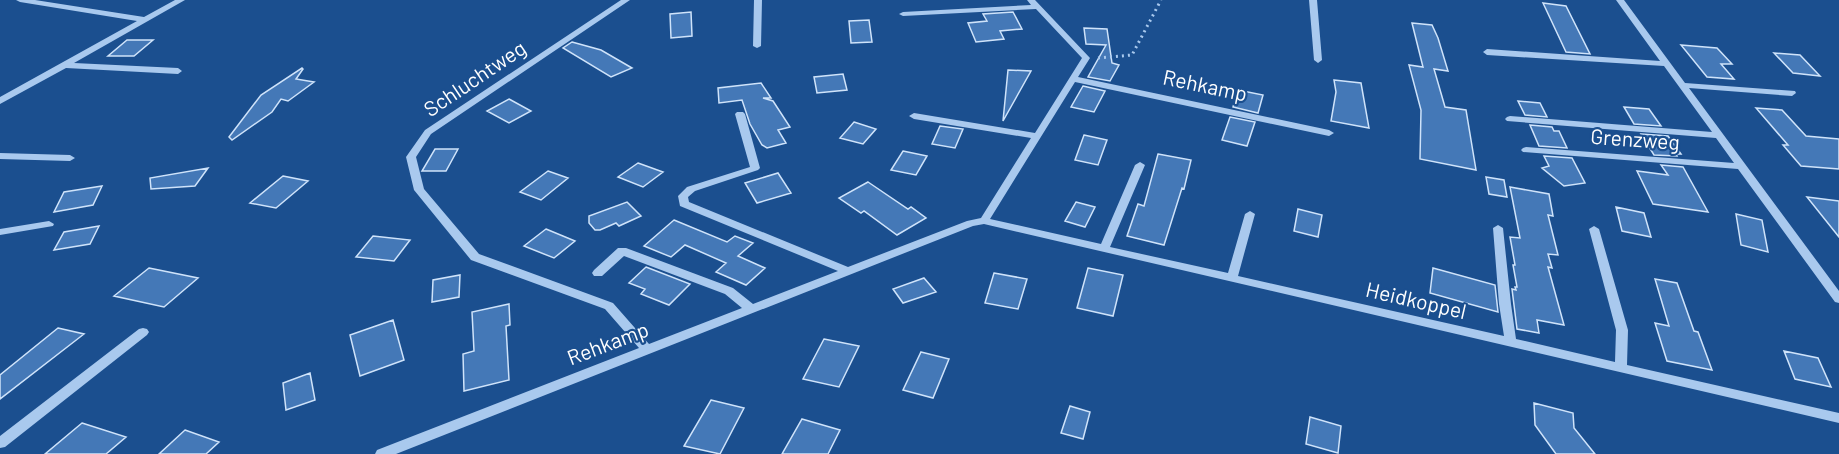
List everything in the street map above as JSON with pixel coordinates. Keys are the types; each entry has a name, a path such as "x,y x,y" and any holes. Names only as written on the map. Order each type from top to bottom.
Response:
{"street":[{"path":"20,0 145,20"},
{"path":"0,101 181,0"},
{"name":"Schluchtweg","path":"626,0 428,132 411,158 419,190 475,257 609,306 647,350"},
{"path":"757,46 758,0"},
{"path":"1313,0 1318,60"},
{"name":"Grenzweg","path":"1620,0 1839,299"},
{"path":"903,14 1034,4 1086,58 984,221"},
{"path":"1487,52 1668,64"},
{"path":"65,65 178,71"},
{"name":"Rehkamp","path":"1073,78 1329,133"},
{"path":"1682,85 1792,93"},
{"path":"740,114 755,168 691,189 683,196 684,204 848,271"},
{"path":"914,116 1038,136"},
{"name":"Grenzweg","path":"1510,119 1718,135"},
{"name":"Grenzweg","path":"1526,150 1741,166"},
{"path":"0,156 70,158"},
{"path":"1104,249 1140,165"},
{"path":"1232,279 1250,214"},
{"name":"Rehkamp","path":"382,454 971,223 984,221"},
{"name":"Heidkoppel","path":"984,221 1839,418"},
{"path":"0,232 49,224"},
{"path":"1498,228 1511,343"},
{"path":"1594,229 1622,330 1621,368"},
{"path":"598,273 622,251 729,291 751,309"},
{"path":"0,443 143,332"}],"path":[{"path":"1086,58 1132,55 1161,0"}],"building":[{"path":"1543,3 1566,6 1590,54 1566,52"},
{"path":"691,12 692,36 671,38 670,14"},
{"path":"1013,12 1022,29 1000,31 1004,39 976,42 968,23 987,21 983,14"},
{"path":"869,20 872,42 851,43 849,21"},
{"path":"1412,23 1432,25 1438,38 1448,71 1434,69 1445,107 1466,110 1476,170 1420,159 1421,110 1409,65 1423,67"},
{"path":"1084,28 1107,29 1112,63 1119,65 1110,81 1088,77 1106,45 1086,44"},
{"path":"127,40 153,40 134,56 108,56"},
{"path":"572,42 601,50 632,68 611,77 563,48"},
{"path":"1681,45 1717,48 1732,64 1721,64 1734,79 1707,77"},
{"path":"1774,53 1800,55 1820,76 1793,73"},
{"path":"302,68 296,79 314,82 288,101 281,99 272,112 232,140 229,137 261,95"},
{"path":"1008,70 1031,71 1003,121"},
{"path":"843,74 847,90 817,93 814,77"},
{"path":"1334,80 1361,83 1369,128 1331,121 1336,92"},
{"path":"761,83 771,98 763,98 773,101 790,127 778,130 786,143 767,148 762,145 750,124 742,100 719,103 718,88"},
{"path":"1083,86 1105,91 1094,112 1071,107"},
{"path":"1238,90 1263,95 1258,113 1233,107"},
{"path":"509,99 531,111 509,123 487,111"},
{"path":"1518,101 1540,103 1547,117 1525,115"},
{"path":"1624,107 1649,109 1661,126 1634,124"},
{"path":"1756,108 1782,110 1806,136 1839,139 1839,169 1801,166 1783,145 1788,145"},
{"path":"1230,117 1255,122 1247,146 1222,140"},
{"path":"854,122 876,129 863,144 840,138"},
{"path":"1530,125 1552,127 1554,131 1559,131 1567,148 1539,146"},
{"path":"940,126 963,129 955,148 932,144"},
{"path":"1641,134 1668,136 1681,154 1676,154 1677,156 1654,155"},
{"path":"1084,135 1107,140 1098,165 1075,160"},
{"path":"435,149 458,149 446,171 422,171"},
{"path":"903,151 927,156 916,175 891,170"},
{"path":"1158,154 1191,160 1184,189 1182,188 1164,245 1127,236 1138,204 1144,206"},
{"path":"1544,156 1572,158 1585,183 1564,186 1542,168 1549,166"},
{"path":"638,163 663,172 643,187 618,177"},
{"path":"1661,165 1683,167 1708,212 1653,204 1637,171 1668,175"},
{"path":"208,168 195,186 151,189 150,178"},
{"path":"548,171 568,178 541,200 520,192"},
{"path":"778,173 791,193 757,203 745,183"},
{"path":"283,176 308,181 276,208 250,203"},
{"path":"1486,177 1504,180 1507,197 1489,194"},
{"path":"868,182 908,209 911,207 926,218 897,235 864,211 861,213 839,198"},
{"path":"102,186 93,205 54,212 64,192"},
{"path":"1510,187 1549,194 1553,216 1548,215 1558,255 1548,254 1552,268 1548,267 1564,325 1537,320 1539,333 1517,329 1512,289 1516,290 1515,287 1517,287 1510,237 1520,238"},
{"path":"1807,197 1839,201 1839,237"},
{"path":"627,202 641,216 619,226 616,223 600,230 595,230 589,223 589,216"},
{"path":"1076,202 1095,207 1085,227 1065,221"},
{"path":"1616,207 1644,213 1651,237 1622,231"},
{"path":"1298,209 1322,215 1318,237 1294,231"},
{"path":"1736,214 1762,220 1768,252 1741,245"},
{"path":"674,220 727,242 735,236 753,243 738,256 765,268 746,285 716,272 726,263 685,245 671,257 644,246"},
{"path":"99,226 90,244 54,250 64,232"},
{"path":"546,229 575,241 554,258 524,246"},
{"path":"373,236 410,240 394,261 356,257"},
{"path":"646,267 690,284 669,305 641,294 645,289 629,283"},
{"path":"149,268 198,278 164,307 114,296"},
{"path":"1088,268 1123,275 1113,316 1077,308"},
{"path":"1433,268 1495,285 1498,312 1430,293"},
{"path":"994,273 1027,279 1018,309 985,303"},
{"path":"460,275 459,297 432,302 433,280"},
{"path":"924,278 936,292 903,303 893,289"},
{"path":"1655,279 1677,283 1694,331 1698,332 1712,370 1667,361 1655,323 1669,326"},
{"path":"509,304 510,325 506,326 509,380 464,391 463,354 474,351 472,312"},
{"path":"393,320 404,360 360,376 350,335"},
{"path":"58,328 84,334 0,399 0,375"},
{"path":"824,339 859,346 839,387 803,379"},
{"path":"1784,351 1818,358 1831,387 1795,379"},
{"path":"921,352 949,359 933,398 903,390"},
{"path":"310,373 315,400 286,410 283,383"},
{"path":"711,400 744,408 720,454 684,446"},
{"path":"1534,403 1573,413 1574,428 1595,454 1556,454 1535,425"},
{"path":"1070,406 1090,412 1083,439 1061,433"},
{"path":"1310,417 1341,426 1338,453 1306,444"},
{"path":"802,419 840,430 828,454 782,454"},
{"path":"82,423 126,437 106,454 45,454"},
{"path":"185,430 219,442 206,454 159,454"}]}
